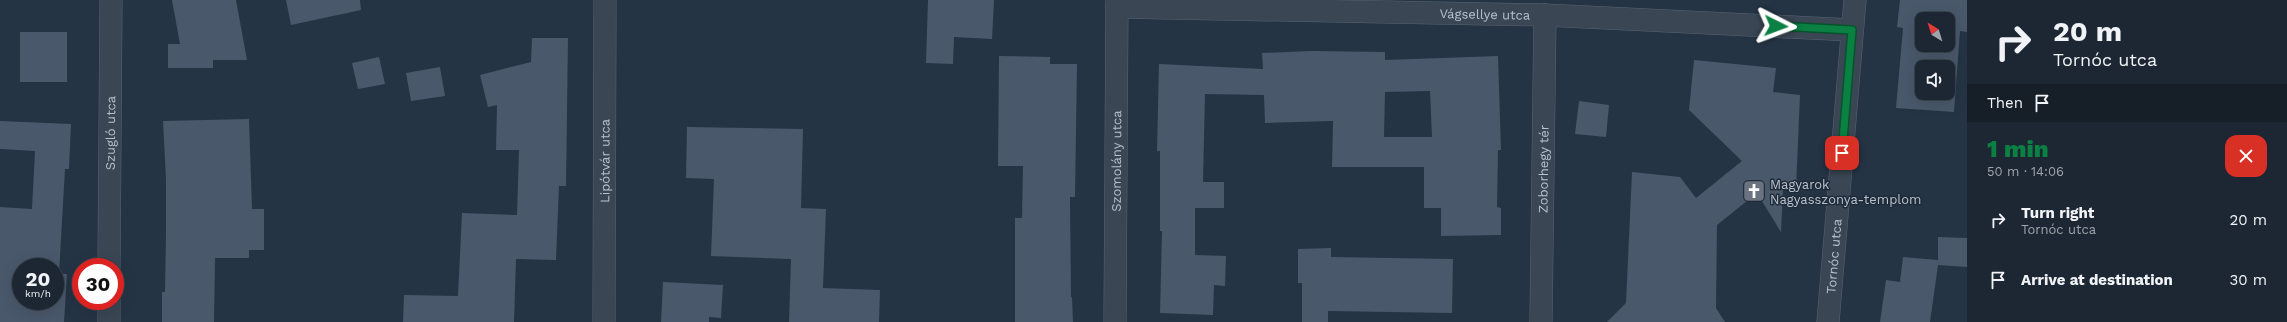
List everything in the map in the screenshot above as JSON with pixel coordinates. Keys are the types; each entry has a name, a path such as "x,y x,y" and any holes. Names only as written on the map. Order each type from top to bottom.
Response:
{"street":[{"name":"Szugló utca","path":"109,258 111,0"},
{"name":"Lipótvár utca","path":"604,322 605,0"},
{"name":"Tornóc utca","path":"1828,322 1855,0"},
{"name":"Vágsellye utca","path":"1117,4 1545,16 1852,30"},
{"name":"Szomolány utca","path":"1115,322 1117,4"},
{"name":"Zoborhegy tér","path":"1541,322 1545,16"},
{"path":"109,310 109,322"}],"building":[{"path":"172,0 236,0 247,60 213,60 213,68 168,68 168,44 180,44"},
{"path":"286,0 360,0 361,10 291,25"},
{"path":"928,0 994,0 992,39 954,37 953,64 926,63"},
{"path":"1900,0 1967,0 1967,32 1960,31 1955,98 1955,60 1915,60 1915,100 1955,100 1954,112 1896,108 1903,28 1897,27"},
{"path":"20,32 67,32 67,82 20,82"},
{"path":"532,38 568,38 566,186 559,186 556,260 516,259 514,322 403,322 404,295 458,296 462,213 517,215 519,150 496,150 497,105 488,107 480,75 531,62"},
{"path":"1311,51 1385,52 1385,60 1498,56 1501,150 1498,150 1497,207 1501,208 1501,235 1441,236 1441,208 1424,208 1424,167 1332,167 1333,121 1265,123 1264,95 1205,94 1203,182 1224,182 1224,208 1195,208 1195,255 1226,256 1225,286 1214,285 1213,315 1160,313 1162,231 1160,231 1160,151 1157,151 1159,64 1263,69 1262,53","holes":["1430,91 1432,137 1384,137 1385,92"]},
{"path":"999,56 1050,57 1050,64 1077,64 1075,197 1070,197 1071,297 1073,322 1015,322 1015,218 1022,218 1023,166 998,166"},
{"path":"379,57 385,84 358,89 352,63"},
{"name":"Magyarok Nagyasszonya-templom","path":"1694,60 1776,68 1773,92 1800,95 1796,189 1783,188 1781,232 1757,193 1717,225 1716,308 1725,322 1607,322 1626,303 1632,172 1680,177 1696,198 1742,161 1689,110"},
{"path":"440,67 445,96 411,101 406,73"},
{"path":"1579,101 1609,105 1606,137 1575,134"},
{"path":"249,119 252,209 264,209 264,250 249,250 249,258 215,258 214,322 162,322 162,292 165,292 166,234 166,179 163,121"},
{"path":"0,121 71,124 69,169 65,169 60,258 12,258 12,310 64,310 64,274 67,274 64,322 0,322 0,207 32,209 35,151 0,149"},
{"path":"687,127 803,129 801,208 826,209 823,288 880,290 879,322 789,322 791,259 711,256 714,179 686,178"},
{"path":"1938,237 1967,238 1967,267 1938,265 1930,322 1880,322 1886,280 1900,282 1903,257 1938,260"},
{"path":"1331,248 1331,257 1453,259 1452,313 1328,311 1328,322 1302,322 1302,283 1298,283 1298,249"},
{"path":"663,282 723,285 721,318 709,317 709,322 661,322"}],"place":[{"name":"Magyarok Nagyasszonya-templom","path":"1754,191"}],"route":[{"path":"1776,26 1852,30 1842,153"}]}
